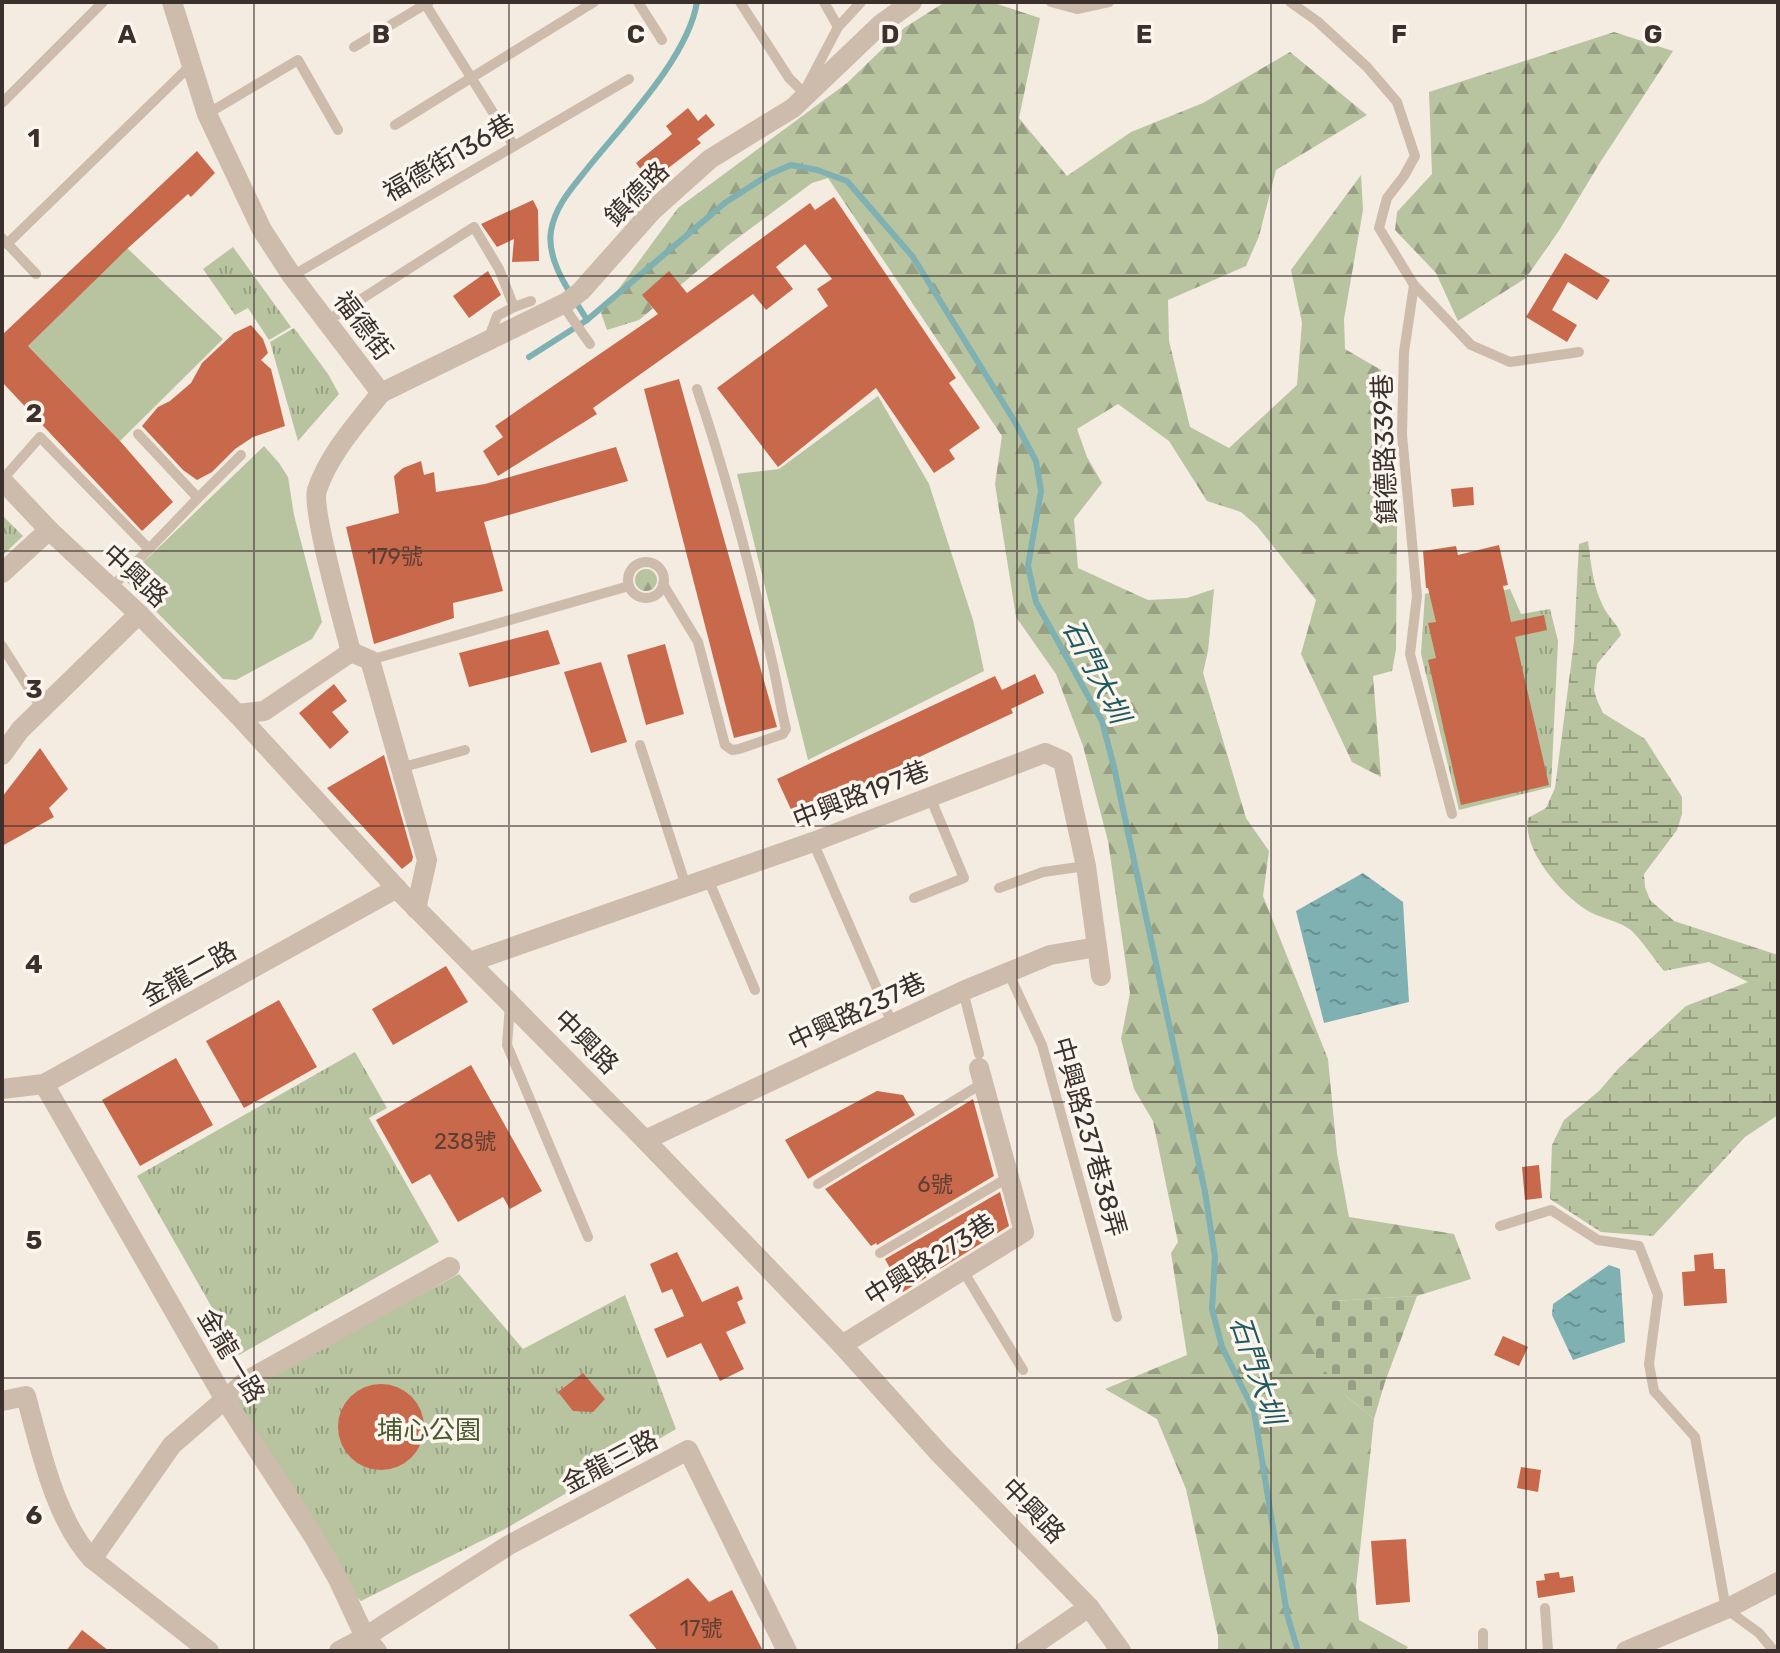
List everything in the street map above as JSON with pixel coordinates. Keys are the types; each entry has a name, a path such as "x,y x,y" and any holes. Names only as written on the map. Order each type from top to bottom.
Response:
{"street":[{"name":"福德街","path":"172,2 207,114 248,204 292,276 381,393 346,437 316,492 318,517 360,656"},
{"name":"鎮德路","path":"381,393 570,304 652,211 710,159 798,100 881,24 912,2"},
{"name":"中興路","path":"2,480 237,714 416,909 842,1345 939,1453 1089,1607 1121,1651"},
{"path":"2,573 49,530"},
{"path":"2,755 20,730 139,614"},
{"path":"237,714 264,711 360,656 400,768 427,860 416,909"},
{"name":"中興路197巷","path":"470,962 813,842 1045,753 1063,761 1086,866 1101,976"},
{"name":"金龍二路","path":"2,1089 44,1084 397,888"},
{"name":"中興路237巷","path":"645,1140 963,991 1050,955 1097,947"},
{"name":"中興路273巷","path":"842,1345 1024,1232 981,1068"},
{"name":"金龍一路","path":"44,1084 224,1398 314,1537 371,1644"},
{"path":"92,1559 172,1445 224,1398 246,1381 450,1267"},
{"path":"2,1401 26,1396 66,1522 79,1545 92,1559 209,1651"},
{"name":"金龍三路","path":"371,1644 509,1545 688,1450 787,1651"},
{"path":"1626,1651 1726,1609 1778,1582"},
{"path":"1025,1651 1089,1607"},
{"path":"339,1651 371,1644"}],"lane":[{"path":"2,103 103,2"},
{"path":"395,125 594,2"},
{"path":"638,2 662,40"},
{"path":"740,2 789,78 798,100"},
{"path":"824,2 838,27"},
{"path":"798,100 838,27 861,2"},
{"path":"1051,2 1077,9 1109,2"},
{"path":"1290,2 1317,21 1367,67 1397,102 1415,156 1387,198 1379,228 1414,285 1471,345 1510,362 1579,352"},
{"path":"354,47 426,3 514,146"},
{"path":"207,114 298,60 338,130"},
{"path":"36,274 4,241 193,64"},
{"name":"福德街136巷","path":"292,276 629,79"},
{"path":"327,321 474,227 499,269 514,307"},
{"name":"鎮德路339巷","path":"1414,285 1404,352 1402,435 1417,596 1410,654 1452,814"},
{"path":"488,340 497,316 531,301"},
{"path":"570,304 590,344"},
{"path":"663,584 657,594 646,598 636,595 629,586 629,574 642,562 659,568 662,573 663,584 698,642 725,745 732,750 739,749 783,734 786,729 772,659 744,546 723,467 697,389"},
{"path":"138,434 198,498"},
{"path":"2,480 40,437 149,549"},
{"path":"110,589 241,455"},
{"path":"360,656 629,586"},
{"path":"2,646 42,709"},
{"path":"640,745 686,886"},
{"path":"400,768 465,750"},
{"path":"914,898 964,878 930,797"},
{"path":"813,842 892,1023"},
{"path":"999,888 1043,872 1086,866"},
{"path":"708,879 755,990"},
{"name":"中興路237巷38弄","path":"1009,974 1042,1045 1117,1317"},
{"path":"818,1184 981,1068 963,991"},
{"path":"510,1003 507,1045 588,1237"},
{"path":"880,1253 1009,1177"},
{"path":"1500,1226 1551,1210 1598,1240 1639,1246 1658,1295 1649,1364 1654,1391 1695,1437 1726,1609 1759,1633 1774,1651"},
{"path":"962,1269 1023,1370"},
{"path":"1545,1608 1548,1651"},
{"path":"1483,1633 1483,1651"}],"green space":[{"path":"945,2 991,2 1040,18 1019,118 1067,176 1131,132 1203,103 1290,52 1367,115 1276,170 1259,236 1246,266 1168,300 1169,341 1190,427 1229,448 1297,385 1302,323 1291,270 1361,175 1363,210 1344,319 1345,349 1381,370 1397,525 1396,650 1392,671 1373,676 1381,777 1352,762 1301,654 1316,600 1257,526 1241,512 1207,501 1169,441 1118,404 1077,429 1087,457 1102,483 1074,519 1078,568 1148,600 1187,598 1214,589 1203,673 1246,818 1269,851 1263,896 1328,1059 1337,1153 1349,1217 1454,1234 1471,1279 1417,1296 1333,1301 1346,1396 1374,1419 1356,1587 1359,1620 1408,1647 1405,1651 1218,1651 1218,1636 1186,1489 1157,1419 1105,1389 1187,1355 1171,1253 1178,1242 1153,1121 1134,1089 1121,1039 1130,993 1108,841 1083,746 1056,674 1016,617 995,484 1002,436 828,178 812,183 727,246 639,320 607,330 601,313 678,208 847,83 904,28"},
{"path":"1614,32 1673,51 1526,278 1458,321 1436,273 1395,230 1397,212 1432,174 1429,92"},
{"path":"233,247 291,327 269,340 248,308 235,315 203,269"},
{"path":"127,248 223,339 120,441 28,346"},
{"path":"294,328 339,394 298,441 270,342"},
{"path":"878,396 929,484 973,620 984,671 808,760 737,474 779,469"},
{"path":"264,446 288,477 294,515 322,622 312,639 236,680 223,679 125,580"},
{"path":"2,515 23,536 2,556"},
{"path":"1588,541 1597,592 1621,635 1597,664 1594,690 1597,700 1603,713 1645,739 1682,797 1682,814 1677,830 1644,874 1650,900 1674,921 1778,955 1778,1115 1745,1137 1653,1236 1601,1232 1550,1199 1552,1145 1564,1120 1599,1091 1618,1069 1686,1006 1748,982 1709,962 1664,971 1632,931 1592,913 1569,896 1547,872 1532,845 1528,818 1546,808 1555,788 1574,642 1579,544"},
{"path":"646,569 654,572 657,580 654,588 646,591 638,588 635,580 638,572"},
{"path":"1463,586 1468,598 1510,589 1521,614 1550,609 1558,641 1551,787 1459,810 1421,654 1425,594"},
{"path":"355,1052 387,1108 369,1118 439,1242 239,1355 137,1176"},
{"name":"埔心公園","path":"459,1274 523,1349 625,1295 676,1429 505,1529 361,1601 338,1579 233,1395"},
{"path":"1417,1296 1374,1419 1346,1396 1316,1360 1312,1323 1333,1301"}],"water":[{"path":"1363,873 1403,902 1409,1002 1324,1023 1296,911"},
{"path":"1609,1265 1620,1269 1625,1342 1573,1360 1552,1315 1553,1304"}],"building":[{"path":"688,108 698,121 706,114 715,125 697,139 701,143 650,182 636,163 672,134 666,126"},
{"path":"197,151 215,173 191,197 188,194 128,248 28,346 120,441 173,502 142,531 2,382 2,335"},
{"path":"834,197 956,378 949,383 980,428 949,450 955,459 934,473 876,388 778,467 717,388 828,306 817,289 832,279 805,244 776,267 793,289 766,310 753,294 593,408 597,414 498,476 483,451 503,437 495,426 658,314 642,295 669,271 687,293 810,203 815,210"},
{"path":"533,200 538,210 539,261 512,262 514,239 497,247 481,224"},
{"path":"1565,253 1610,280 1597,300 1568,282 1552,310 1577,325 1567,342 1526,317"},
{"path":"488,271 501,295 469,318 453,296"},
{"path":"251,325 263,339 268,353 261,360 271,369 285,426 253,437 235,449 212,472 197,480 183,470 142,426 158,407 191,383 202,363 234,333"},
{"path":"679,379 777,727 734,738 644,389"},
{"path":"616,447 628,481 484,522 503,591 453,603 454,618 374,644 346,527 399,513 394,476 403,468 421,461 424,475 434,472 436,492 485,484"},
{"path":"1473,487 1474,505 1453,507 1451,489"},
{"path":"1499,545 1508,585 1503,586 1511,622 1544,615 1547,630 1515,637 1549,785 1461,805 1428,660 1436,658 1428,623 1436,622 1426,588 1423,551 1456,546 1458,555"},
{"path":"548,630 560,664 469,687 459,653"},
{"path":"665,644 684,714 646,725 627,655"},
{"path":"601,662 627,742 591,753 564,672"},
{"path":"1035,674 1044,693 1011,709 1013,713 794,816 777,779 995,676 1002,690"},
{"path":"334,684 347,701 332,712 349,732 330,749 299,713"},
{"path":"40,748 68,789 49,808 54,817 2,846 2,797"},
{"path":"384,755 413,857 402,869 327,788"},
{"path":"446,966 468,1002 393,1045 372,1009"},
{"path":"279,1000 317,1067 244,1108 206,1041"},
{"path":"176,1058 213,1125 140,1166 102,1100"},
{"path":"471,1065 542,1191 510,1209 503,1197 458,1222 430,1174 412,1184 376,1120"},
{"path":"877,1091 903,1095 915,1115 808,1179 785,1140"},
{"path":"973,1099 994,1176 871,1246 825,1189"},
{"path":"1539,1165 1542,1198 1525,1200 1522,1167"},
{"path":"1000,1192 1009,1226 903,1292 885,1259"},
{"path":"677,1252 702,1302 738,1286 743,1299 737,1302 746,1323 726,1332 744,1369 720,1381 701,1343 667,1358 654,1329 684,1316 672,1289 662,1293 650,1264"},
{"path":"1713,1253 1714,1269 1725,1269 1727,1303 1684,1306 1682,1272 1695,1271 1694,1255"},
{"path":"1503,1336 1528,1347 1519,1366 1494,1355"},
{"path":"583,1373 605,1399 593,1412 573,1411 558,1392"},
{"path":"381,1384 405,1391 417,1403 424,1427 417,1451 405,1463 381,1470 357,1463 345,1451 338,1427 345,1403 357,1391"},
{"path":"1521,1467 1541,1470 1538,1492 1517,1488"},
{"path":"1406,1539 1410,1602 1376,1605 1371,1541"},
{"path":"1559,1572 1560,1578 1573,1576 1575,1592 1538,1598 1536,1581 1545,1580 1544,1574"},
{"path":"688,1578 709,1602 732,1590 763,1651 658,1651 629,1615"},
{"path":"82,1630 109,1651 66,1651"}],"waterway":[{"path":"587,320 556,266 550,243 553,222 570,190 667,68 681,46 697,2"},
{"name":"石門大圳","path":"529,357 587,320 726,202 770,174 791,165 847,181 913,257 1015,422 1036,461 1041,491 1028,566 1036,602 1102,721 1114,767 1205,1192 1215,1257 1212,1309 1222,1347 1254,1411 1287,1614 1298,1651"}]}
